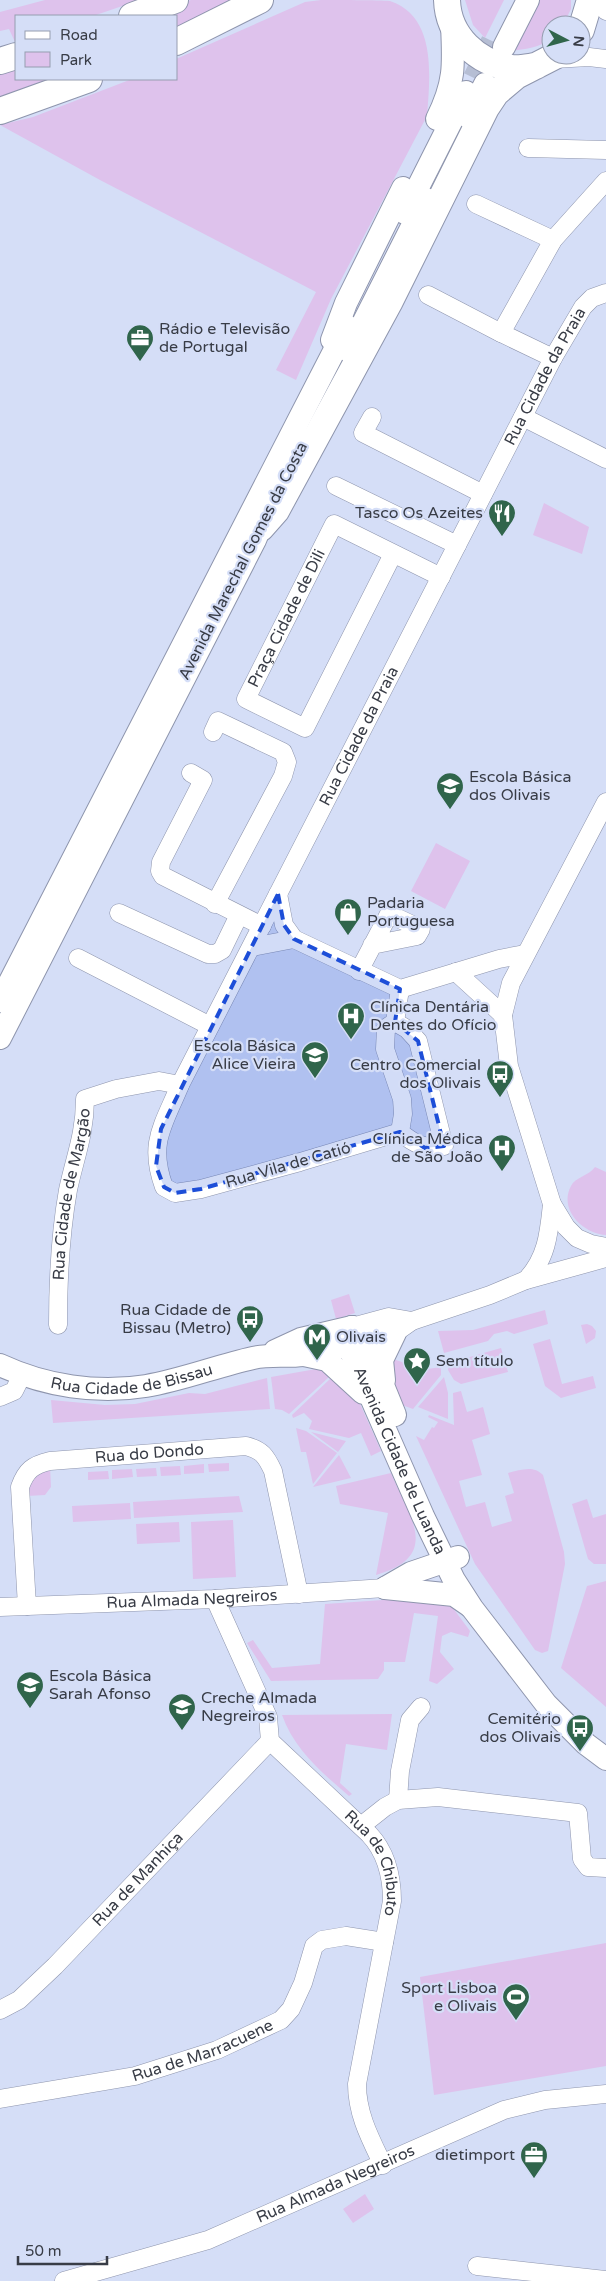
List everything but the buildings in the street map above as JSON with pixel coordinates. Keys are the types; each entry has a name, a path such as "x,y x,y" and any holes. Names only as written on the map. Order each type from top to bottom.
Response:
{"highway":[{"path":"135,15 175,0"},
{"path":"178,41 260,0"},
{"path":"586,15 590,0"},
{"path":"445,9 467,48 488,62 514,68 541,62"},
{"path":"0,60 15,56"},
{"path":"261,528 276,511 390,301 486,108 503,87 516,76 541,64"},
{"path":"0,110 86,80"},
{"path":"350,350 390,301"}],"main road":[{"path":"513,0 498,44 528,0"},
{"path":"311,394 346,303 447,99 453,79 445,9"},
{"name":"Avenida Marechal Gomes da Costa","path":"0,1001 311,394 480,81 350,350 268,507 261,528 0,1038"},
{"path":"379,1397 382,1360 403,1327"},
{"name":"Rua Cidade de Bissau","path":"265,1356 303,1355 355,1338"},
{"name":"Rua Cidade de Bissau","path":"0,1365 22,1375 71,1386 124,1388 146,1386 265,1356 301,1339 355,1338"},
{"name":"Avenida Cidade de Luanda","path":"355,1338 450,1563 472,1608 562,1721 606,1759"},
{"path":"303,1355 327,1360 379,1397"},
{"name":"Avenida Cidade de Luanda","path":"379,1397 423,1516 450,1563 544,1680 582,1723 606,1743"},
{"path":"411,1582 425,1548 423,1516"},
{"path":"385,1588 411,1582 450,1563"},
{"path":"411,1582 454,1594 472,1608"}],"street":[{"path":"598,0 606,11"},
{"path":"591,57 606,59"},
{"path":"528,148 606,150"},
{"path":"501,333 553,240 606,181"},
{"path":"476,204 553,240"},
{"name":"Rua Cidade da Praia","path":"175,1193 164,1187 156,1166 156,1146 180,1086 553,358 583,307 592,298 606,292"},
{"path":"428,295 553,358"},
{"path":"372,417 363,433 483,494"},
{"path":"523,417 606,459"},
{"path":"336,486 457,545"},
{"name":"Praça Cidade de Dili","path":"393,554 304,728 246,698 334,524 441,578"},
{"path":"213,732 218,721 283,752 286,762 284,776 215,904"},
{"path":"191,773 204,780 161,862 160,871 163,876 215,904 262,926"},
{"path":"606,802 525,954 511,983 503,1015 509,1066 552,1204 566,1227 577,1238 591,1244 606,1247"},
{"path":"278,894 284,925 294,939 400,989 525,954"},
{"path":"118,914 188,946 215,954 222,950 239,915"},
{"path":"252,947 294,939"},
{"path":"359,971 372,945"},
{"path":"78,958 210,1026"},
{"path":"456,972 503,1015"},
{"path":"395,1022 407,1029 418,1041 444,1146 425,1148 408,1139 400,1132 403,1114 402,1099 385,1049 386,1028 395,1022 400,989"},
{"name":"Rua Cidade de Margão","path":"58,1325 62,1235 68,1191 85,1126 85,1100 116,1089 159,1081 180,1086"},
{"name":"Rua Vila de Catió","path":"175,1193 201,1189 400,1132"},
{"path":"526,1280 537,1268 543,1256 549,1234 552,1204"},
{"name":"Rua Cidade de Bissau","path":"355,1338 389,1317 403,1327 526,1280 606,1258"},
{"path":"0,1397 14,1391 22,1375"},
{"name":"Rua do Dondo","path":"27,1606 20,1487 25,1474 35,1465 50,1461 246,1446 257,1449 266,1455 273,1471 299,1594"},
{"name":"Rua Almada Negreiros","path":"0,1607 215,1599 385,1588"},
{"path":"215,1599 268,1717 270,1742"},
{"path":"398,1800 400,1771 410,1720 421,1707"},
{"name":"Rua de Chibuto","path":"270,1742 361,1826 379,1847 389,1873 392,1901 359,2072 357,2096 363,2121 383,2164"},
{"name":"Rua de Manhiça","path":"0,2010 19,2000 55,1966 270,1742"},
{"path":"361,1826 384,1807 398,1800 438,1797 578,1813 582,1859 588,1867 606,1868"},
{"name":"Rua de Marracuene","path":"0,2099 135,2076 217,2050 281,2020 291,2009 303,1983 314,1946 322,1940 346,1936 384,1942"},
{"name":"Rua Almada Negreiros","path":"64,2281 208,2240 504,2110 545,2100 606,2094"},
{"path":"477,2266 606,2280"}],"highlighted area":[{"path":"278,894 284,925 294,939 400,989 395,1022 418,1041 444,1146 425,1148 400,1132 201,1189 175,1193 164,1187 156,1166 161,1129"}],"green space":[{"path":"45,0 140,0 96,15 15,15 15,42 9,29 0,31 0,12"},
{"path":"191,0 246,0 178,34 178,15 149,15"},
{"path":"321,0 390,1 405,9 416,20 423,34 427,49 429,83 427,116 331,299 296,380 276,370 316,292 100,180 0,125 33,117 129,80 178,80 178,58 305,2"},
{"path":"465,0 504,0 485,38 473,25"},
{"path":"536,0 571,0 571,9 568,15 541,15 541,44 532,48 511,51"},
{"path":"15,60 15,80 56,80 0,98 0,65"},
{"path":"544,503 589,527 582,554 533,535"},
{"path":"436,843 470,861 445,909 411,891"},
{"path":"595,1167 606,1172 606,1235 598,1234 582,1225 575,1219 568,1204 568,1195 573,1183"},
{"path":"349,1294 355,1313 336,1319 331,1300"},
{"path":"545,1310 548,1324 514,1334 507,1331 494,1334 488,1341 444,1353 438,1331 473,1330"},
{"path":"587,1324 596,1331 595,1338 586,1344 581,1325"},
{"path":"550,1339 562,1384 593,1376 596,1388 561,1398 545,1386 533,1344"},
{"path":"501,1348 508,1372 461,1384 454,1380 448,1370 449,1363"},
{"path":"390,1358 402,1362 414,1371 441,1367 441,1375 413,1409 402,1405 389,1375"},
{"path":"316,1369 323,1371 329,1377 289,1414 275,1409 271,1377"},
{"path":"444,1377 448,1393 448,1419 418,1407"},
{"path":"267,1378 270,1409 53,1423 51,1400 105,1405 135,1404 189,1393 205,1394"},
{"path":"331,1378 357,1397 381,1451 371,1456 361,1433 349,1438 309,1429 312,1421 304,1413 293,1418 292,1415"},
{"path":"461,1391 467,1412 483,1407 490,1434 472,1440 482,1475 459,1481 466,1507 485,1502 492,1527 512,1521 505,1496 514,1493 508,1473 531,1469 543,1475 564,1552 565,1564 548,1651 542,1653 535,1650 475,1564 416,1436 424,1440 432,1427 434,1428 438,1422 428,1417 429,1415 454,1425 453,1393"},
{"path":"296,1428 306,1431 337,1453 313,1484 306,1452 301,1452"},
{"path":"311,1432 346,1441 338,1452"},
{"path":"339,1455 351,1478 313,1487"},
{"path":"229,1463 229,1471 209,1472 208,1464"},
{"path":"204,1464 204,1473 184,1474 184,1466"},
{"path":"50,1465 51,1487 45,1495 27,1496 32,1476"},
{"path":"180,1466 181,1475 161,1476 160,1467"},
{"path":"156,1468 157,1476 137,1477 136,1469"},
{"path":"132,1469 133,1477 112,1479 112,1470"},
{"path":"108,1471 109,1479 88,1480 88,1472"},
{"path":"391,1473 412,1520 415,1546 409,1557 396,1567 376,1575 388,1513 340,1504 336,1486"},
{"path":"239,1496 243,1512 134,1518 133,1502"},
{"path":"587,1499 593,1518 606,1514 606,1564 594,1564 588,1559 572,1504"},
{"path":"130,1503 131,1519 73,1522 72,1506"},
{"path":"233,1520 236,1577 193,1579 191,1522"},
{"path":"179,1522 180,1542 137,1544 136,1524"},
{"path":"606,1581 606,1707 561,1668 587,1586"},
{"path":"412,1598 447,1600 470,1631 468,1637 451,1632 442,1636 440,1652 454,1669 437,1684 429,1681 438,1616 414,1613 405,1662 384,1662 384,1670 378,1679 271,1681 247,1643 253,1640 272,1668 320,1664 325,1604"},
{"path":"392,1714 387,1750 346,1744 340,1783 352,1794 349,1796 301,1750 282,1715"},
{"name":"Sport Lisboa e Olivais","path":"606,1943 606,2066 434,2095 420,1977"},
{"path":"365,2194 374,2209 353,2223 343,2209"}],"tunnel":[{"path":"474,78 492,41"}],"place":[{"name":"Rádio e Televisão de Portugal","path":"140,362"},
{"name":"Tasco Os Azeites","path":"502,537"},
{"name":"Escola Básica dos Olivais","path":"450,810"},
{"name":"Padaria Portuguesa","path":"348,936"},
{"name":"Clínica Dentária Dentes do Ofício","path":"351,1040"},
{"name":"Escola Básica Alice Vieira","path":"315,1079"},
{"name":"Centro Comercial dos Olivais","path":"500,1098"},
{"name":"Clínica Médica de São João","path":"502,1172"},
{"name":"Rua Cidade de Bissau (Metro)","path":"250,1343"},
{"name":"Olivais","path":"317,1361"},
{"name":"Sem título","path":"417,1385"},
{"name":"Escola Básica Sarah Afonso","path":"30,1709"},
{"name":"Creche Almada Negreiros","path":"182,1731"},
{"name":"Cemitério dos Olivais","path":"580,1752"},
{"name":"Sport Lisboa e Olivais","path":"516,2021"},
{"name":"dietimport","path":"534,2179"}]}
